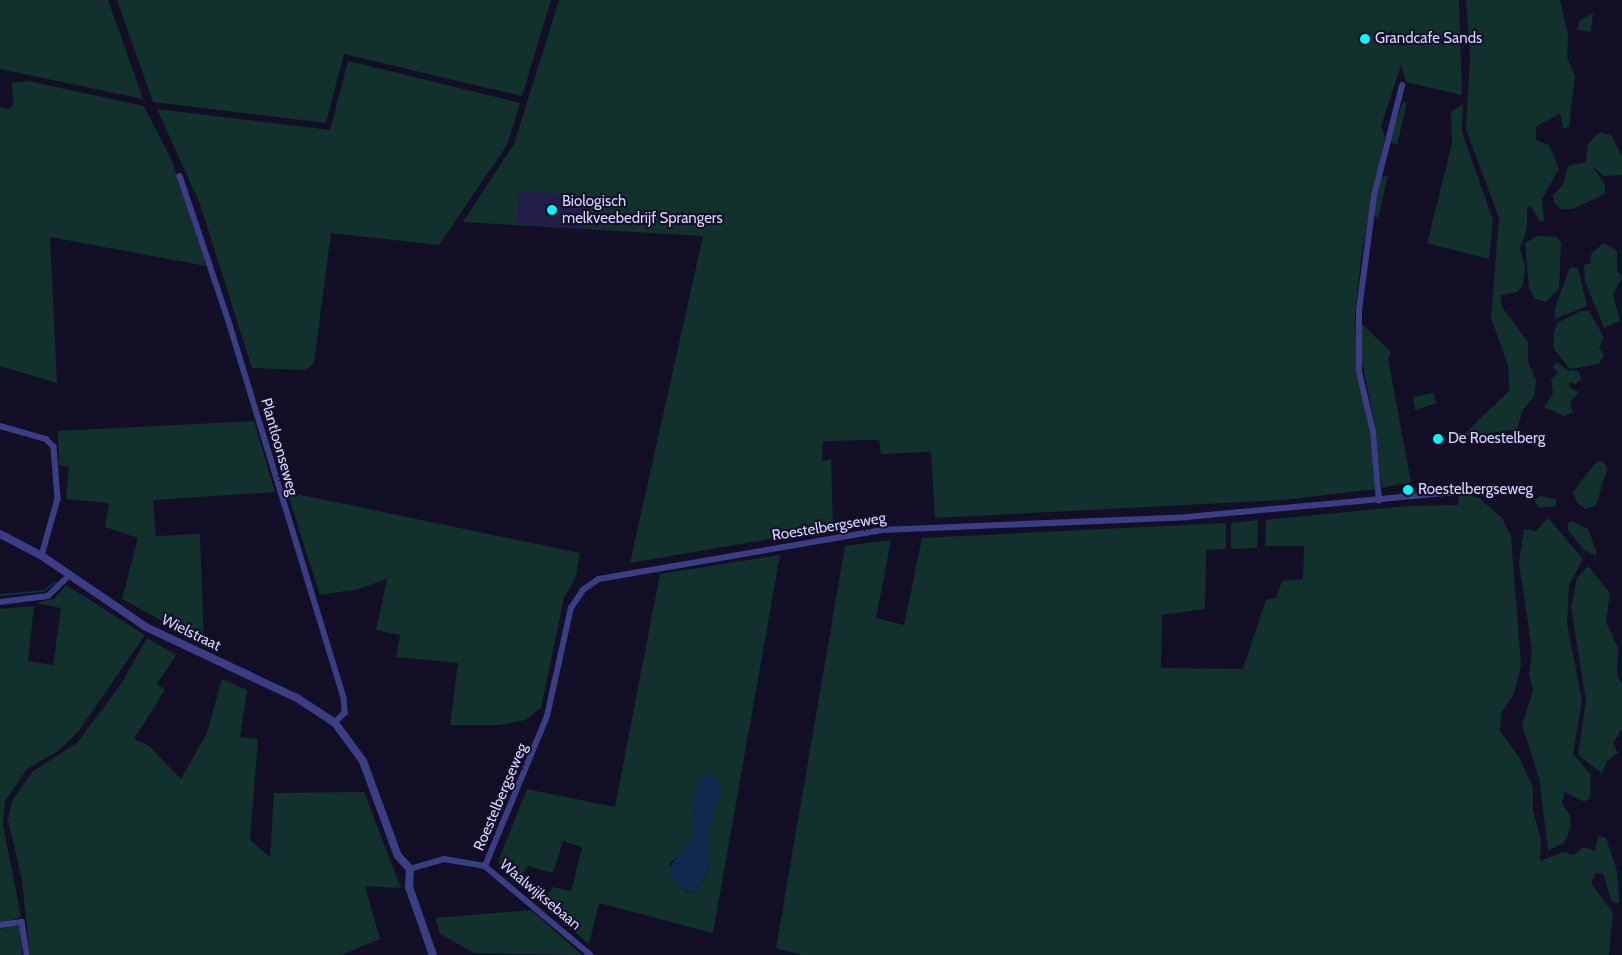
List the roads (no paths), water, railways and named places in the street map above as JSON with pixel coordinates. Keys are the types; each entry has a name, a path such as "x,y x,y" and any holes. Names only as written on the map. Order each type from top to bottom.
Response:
{"street":[{"path":"1379,501 1373,432 1359,372 1358,310 1374,196 1402,86"},
{"name":"Plantloonseweg","path":"180,176 230,324 344,697 345,713 335,723"},
{"path":"0,426 46,439 54,447 58,499 42,556"},
{"name":"Roestelbergseweg","path":"485,866 547,716 571,608 583,590 599,579 882,530 1102,522 1379,501 1456,492"},
{"name":"Wielstraat","path":"0,534 42,556 68,576 150,629 297,698 335,723"},
{"path":"0,602 48,596 68,576"},
{"path":"335,723 363,761 398,856 410,869 409,887 433,955"},
{"name":"Waalwijksebaan","path":"410,869 444,859 485,866 591,955"},
{"path":"0,925 22,922 27,955"}],"water":[{"path":"703,773 714,774 723,788 710,823 710,866 700,889 690,893 675,883 669,868 693,835 694,790"}],"waterway":[{"path":"0,595 44,591 55,582"},
{"path":"68,591 92,606"}],"place":[{"name":"Grandcafe Sands","path":"1365,39"},
{"name":"Biologisch melkveebedrijf Sprangers","path":"552,210"},
{"name":"De Roestelberg","path":"1438,439"},
{"name":"Roestelbergseweg","path":"1408,490"}]}
